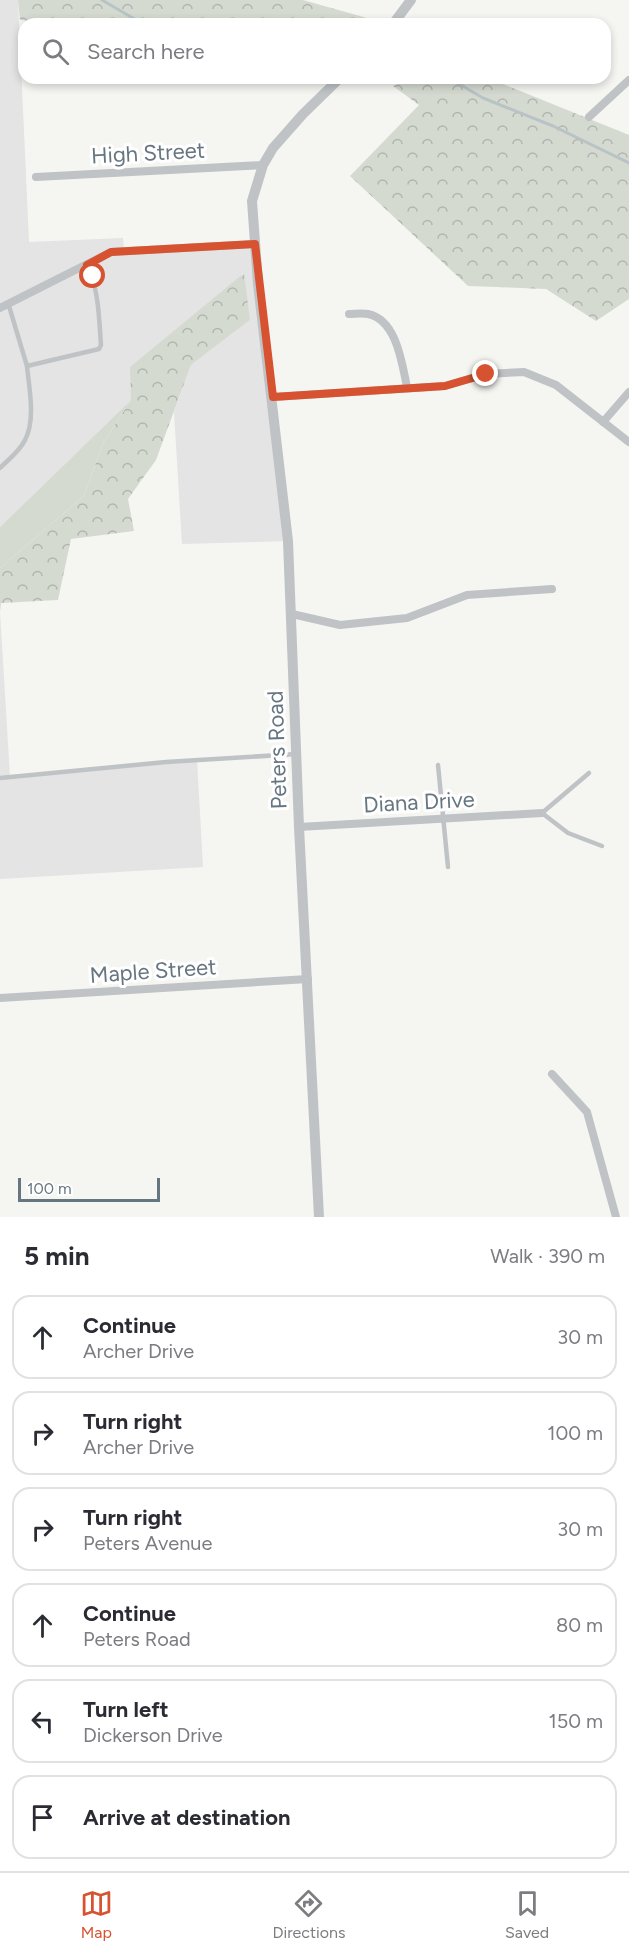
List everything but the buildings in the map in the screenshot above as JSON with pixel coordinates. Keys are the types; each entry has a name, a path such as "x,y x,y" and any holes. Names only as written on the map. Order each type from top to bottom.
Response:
{"street":[{"path":"398,18 411,0"},
{"path":"589,117 629,80"},
{"path":"262,165 303,114 334,84"},
{"name":"High Street","path":"36,177 262,165"},
{"name":"Peters Road","path":"262,165 252,201 258,284 288,541 299,827 319,1217"},
{"path":"0,308 9,306 111,252 255,244"},
{"path":"349,314 369,314 383,322 400,350 407,387"},
{"path":"273,397 445,386 486,374 524,372 556,386 629,442"},
{"path":"603,422 629,392"},
{"path":"292,614 340,624 407,618 467,594 552,589"},
{"name":"Diana Drive","path":"299,827 542,813"},
{"name":"Maple Street","path":"0,998 308,980"},
{"path":"552,1074 587,1112 616,1217"}],"lane":[{"path":"27,366 95,351 101,345 93,276 87,265"},
{"path":"0,468 24,442 28,432 30,405 27,366 9,306"},
{"path":"0,778 166,762 297,754"},
{"path":"438,765 447,867"},
{"path":"589,773 542,813 568,832 602,846"}],"shaded area":[{"path":"0,0 18,0 18,84 22,84 29,242 123,238 124,251 255,244 288,541 182,544 174,412 191,365 250,320 243,273 131,400 0,527"},
{"path":"0,612 10,777 197,760 203,867 0,879"}],"green space":[{"path":"18,0 303,0 367,18 20,18"},
{"path":"398,84 503,84 629,135 629,299 596,321 546,289 468,286 350,176 419,105 393,86"},
{"path":"244,273 250,320 191,365 156,460 128,499 134,531 71,539 58,600 1,603 0,612 0,568 84,496 103,443 131,400 130,367"},
{"path":"131,400 103,443 84,496 0,568 0,527"}],"waterway":[{"path":"102,0 133,18"},
{"path":"459,84 483,98 553,126 629,163"}],"route":[{"path":"93,276 87,265 111,252 255,244 273,397 445,386 486,374"}]}
